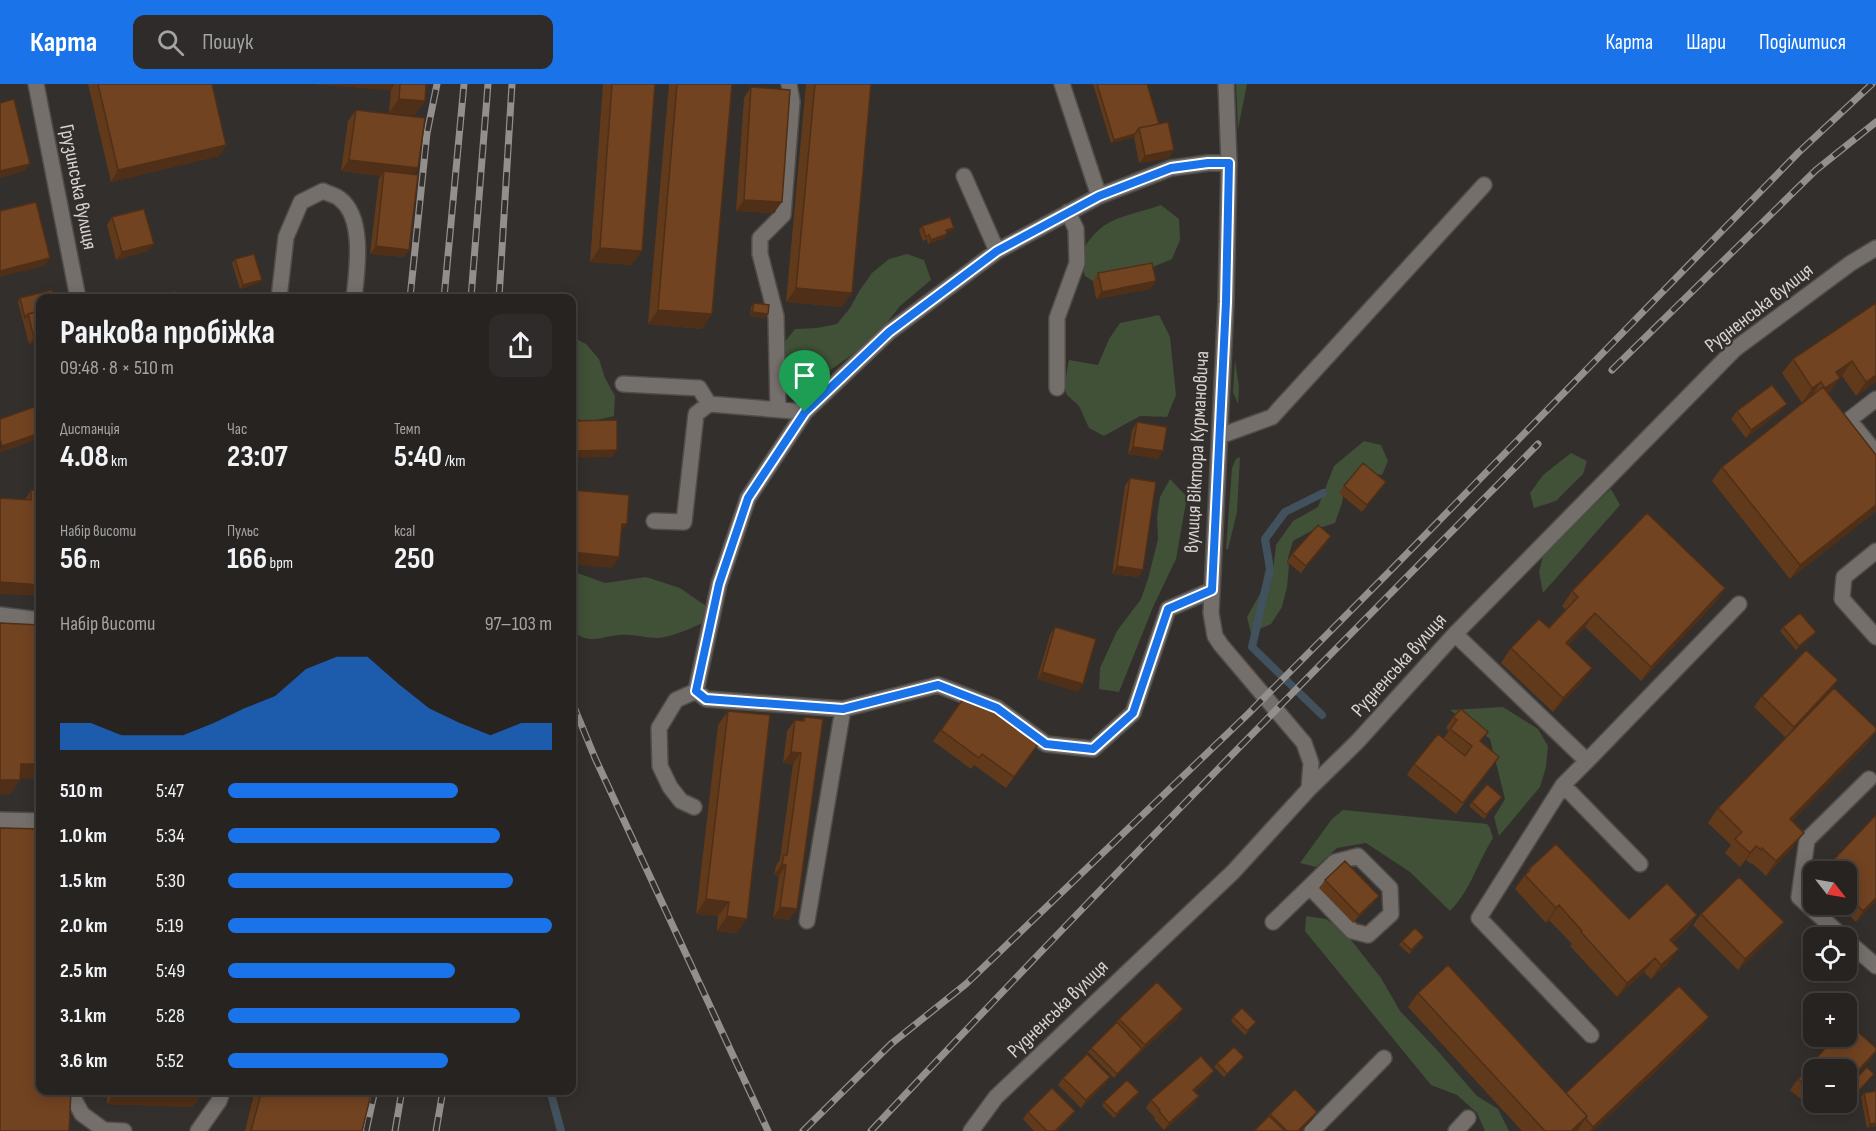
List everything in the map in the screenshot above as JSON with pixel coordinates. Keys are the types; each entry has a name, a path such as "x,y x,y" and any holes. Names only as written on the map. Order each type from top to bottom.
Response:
{"street":[{"name":"Грузинська вулиця","path":"36,84 77,294"},
{"path":"778,410 776,316 760,254 760,238 783,215 792,102 789,84"},
{"path":"1062,84 1099,196"},
{"name":"вулиця Віктора Курмановича","path":"1226,84 1229,163 1226,302 1211,614 1215,636 1221,645 1304,743 1311,763 1309,789"},
{"path":"696,691 719,584 748,498 805,412 889,332 997,251 1099,196 1171,168 1208,163 1229,163"},
{"path":"964,176 997,251"},
{"path":"1220,436 1272,417 1484,184"},
{"path":"279,294 286,237 302,202 323,191 341,199 357,224 354,294"},
{"path":"1057,388 1057,318 1077,263 1076,229 1068,212"},
{"name":"Рудненська вулиця","path":"971,1131 996,1097 1233,873 1455,634 1735,349 1851,263 1876,248"},
{"path":"623,384 699,388 709,404"},
{"path":"1876,399 1849,420 1876,453"},
{"path":"654,521 684,522 696,414 709,404 805,412"},
{"path":"1876,551 1844,577 1842,599 1876,637"},
{"path":"696,691 706,699 843,709 938,685 997,708 1046,744 1093,749 1133,713 1168,609 1212,590"},
{"path":"1591,1035 1479,918 1563,785 1739,604"},
{"path":"0,615 36,620"},
{"path":"1455,634 1587,761"},
{"path":"694,807 681,801 670,787 660,766 659,728 676,700 696,691"},
{"path":"807,921 843,709"},
{"path":"1832,927 1799,897 1807,840 1869,779"},
{"path":"1563,785 1640,864"},
{"path":"0,820 36,821"},
{"path":"1273,922 1335,862 1358,856 1390,888 1391,914 1368,936 1352,931 1310,887"},
{"path":"1857,949 1876,966"},
{"path":"1312,1131 1384,1058"},
{"path":"72,1095 82,1114 104,1130 124,1131"},
{"path":"198,1131 221,1095"},
{"path":"1456,1131 1468,1119"}],"green space":[{"path":"1236,84 1247,84 1238,129"},
{"path":"1161,205 1179,219 1180,240 1172,259 1153,267 1093,281 1085,276 1079,257 1095,233 1113,220"},
{"path":"907,254 924,260 931,280 900,306 874,339 822,376 801,376 784,365 783,344 795,329 837,324 872,273 889,259"},
{"path":"1159,315 1170,337 1176,395 1167,417 1140,416 1104,436 1089,428 1079,406 1067,395 1064,387 1069,360 1098,365 1109,339 1120,323"},
{"path":"576,339 586,344 599,359 605,378 615,396 614,416 593,421 576,419"},
{"path":"1235,360 1239,387 1238,404 1233,392"},
{"path":"1364,441 1381,445 1388,461 1382,475 1362,472 1345,483 1342,503 1335,523 1313,530 1293,541 1287,562 1289,566 1287,587 1282,607 1271,624 1251,633 1247,617 1273,571 1276,545 1293,521 1318,507 1334,466"},
{"path":"1571,453 1587,461 1583,474 1556,501 1534,508 1530,493 1543,475"},
{"path":"1240,457 1237,512 1228,549 1226,549 1232,468 1236,459"},
{"path":"1170,479 1187,497 1176,559 1153,607 1119,692 1099,689 1100,668 1117,631 1141,599 1148,579 1158,539 1157,517 1160,497"},
{"path":"1611,489 1620,505 1543,593 1539,572 1544,552"},
{"path":"576,572 605,583 646,577 680,588 719,615 689,629 664,637 625,635 591,639 576,634"},
{"path":"1503,707 1538,729 1548,746 1546,767 1540,787 1499,836 1494,817 1505,799 1490,739 1450,710"},
{"path":"1343,810 1487,824 1493,838 1469,885 1450,911 1410,872 1366,843 1337,848 1316,867 1300,863 1332,819"},
{"path":"1306,916 1326,919 1344,931 1381,978 1400,1011 1477,1096 1498,1109 1509,1131 1485,1131 1477,1113 1457,1095 1431,1085 1305,931"}],"building":[{"path":"98,84 212,84 226,145 118,170"},
{"path":"400,84 426,84 425,101 399,99"},
{"path":"612,84 655,84 642,251 600,248"},
{"path":"677,84 732,84 712,314 658,310"},
{"path":"815,84 871,84 852,293 796,288"},
{"path":"1097,84 1147,84 1159,124 1139,128 1135,134 1114,140"},
{"path":"751,87 790,90 782,202 744,200"},
{"path":"14,99 30,164 0,171 0,103"},
{"path":"356,110 425,118 418,168 349,160"},
{"path":"1168,122 1174,150 1145,156 1139,128"},
{"path":"384,171 418,175 409,250 376,246"},
{"path":"36,202 50,258 0,271 0,211"},
{"path":"144,209 154,244 122,252 112,217"},
{"path":"950,217 954,228 946,230 947,234 931,240 929,235 926,237 922,226"},
{"path":"254,254 262,280 243,285 235,259"},
{"path":"1152,263 1156,281 1102,292 1098,273"},
{"path":"52,290 53,294 36,294"},
{"path":"36,294 36,312 28,314 25,318 20,298"},
{"path":"754,303 769,305 768,314 752,312"},
{"path":"1876,303 1876,375 1866,382 1852,361 1836,372 1840,378 1825,388 1821,382 1812,388 1793,359"},
{"path":"36,312 36,336 34,337 28,314"},
{"path":"1772,385 1787,404 1751,430 1737,411"},
{"path":"1823,387 1876,455 1876,505 1800,565 1722,467"},
{"path":"36,406 36,434 2,446 0,419"},
{"path":"617,420 617,450 576,451 576,421"},
{"path":"1137,422 1167,427 1163,451 1133,447"},
{"path":"1363,463 1386,482 1367,505 1344,486"},
{"path":"1130,478 1156,482 1143,570 1117,566"},
{"path":"31,490 36,491 36,585 0,582 0,498 31,500"},
{"path":"576,490 629,495 627,524 622,524 619,557 576,552"},
{"path":"1647,513 1725,588 1651,667 1595,613 1566,643 1592,668 1563,698 1511,648 1539,619 1549,628 1578,597 1572,591"},
{"path":"1318,525 1331,536 1306,566 1292,554"},
{"path":"1800,613 1816,632 1799,646 1783,627"},
{"path":"0,623 36,625 36,764 21,764 20,780 0,780"},
{"path":"1055,627 1096,639 1083,684 1042,672"},
{"path":"1806,650 1838,680 1794,727 1762,696"},
{"path":"1834,688 1876,728 1876,731 1790,819 1804,833 1776,861 1762,848 1761,850 1756,846 1750,853 1735,839 1742,832 1718,808"},
{"path":"968,692 1039,743 1014,777 982,754 979,758 941,730"},
{"path":"1461,709 1488,732 1480,741 1499,757 1463,803 1414,764 1438,734 1465,756 1472,746 1450,729 1457,720 1453,717"},
{"path":"728,711 770,715 747,919 727,916 729,902 706,899"},
{"path":"805,717 823,719 797,909 780,907 786,865 782,864 784,855 787,855 801,753 791,752 795,720 804,721"},
{"path":"1487,784 1502,797 1486,815 1472,802"},
{"path":"1876,815 1876,898 1863,911 1857,905 1857,861 1832,861"},
{"path":"0,828 36,829 36,1095 71,1095 69,1131 0,1131"},
{"path":"1556,844 1629,919 1667,883 1697,915 1670,940 1679,949 1661,965 1655,958 1627,983 1559,905 1556,908 1525,875"},
{"path":"1345,861 1379,896 1359,915 1325,880"},
{"path":"1739,877 1784,922 1745,959 1701,914"},
{"path":"1415,928 1424,937 1411,950 1402,941"},
{"path":"1448,965 1587,1116 1571,1131 1545,1131 1418,993"},
{"path":"1157,982 1183,1009 1145,1045 1119,1019"},
{"path":"1679,986 1709,1017 1593,1127 1586,1119 1587,1116 1566,1093"},
{"path":"1242,1008 1256,1022 1247,1031 1233,1017"},
{"path":"1117,1022 1142,1049 1117,1074 1091,1048"},
{"path":"1857,1031 1876,1048 1876,1051 1857,1072 1857,1059 1816,1059 1826,1047 1857,1047"},
{"path":"1234,1047 1244,1057 1227,1074 1217,1063"},
{"path":"1087,1054 1110,1077 1086,1100 1063,1078"},
{"path":"1201,1056 1214,1071 1193,1090 1199,1096 1169,1123 1151,1100"},
{"path":"1867,1067 1874,1074 1857,1093 1857,1077"},
{"path":"1803,1073 1803,1083 1798,1079"},
{"path":"1127,1080 1139,1092 1116,1114 1104,1102"},
{"path":"1052,1088 1075,1111 1055,1131 1047,1131 1028,1112"},
{"path":"1295,1089 1317,1112 1298,1131 1287,1131 1270,1114"},
{"path":"1876,1091 1876,1123 1870,1124 1864,1093"},
{"path":"261,1095 371,1095 362,1131 251,1131"},
{"path":"1269,1116 1285,1131 1254,1131"}],"waterway":[{"path":"1322,715 1252,647 1270,569 1265,539 1285,512 1323,493"},
{"path":"551,1095 561,1131"}],"railway":[{"path":"410,294 427,133 437,84"},
{"path":"444,294 464,84"},
{"path":"471,294 488,84"},
{"path":"499,294 512,84"},
{"path":"803,1131 891,1044 966,984 1248,714 1798,153 1872,84"},
{"path":"1612,370 1816,170 1876,122"},
{"path":"871,1131 1119,871 1538,444"},
{"path":"576,712 595,758 768,1131"},
{"path":"366,1131 374,1095"},
{"path":"395,1131 401,1095"},
{"path":"436,1131 442,1095"}],"route":[{"path":"1208,163 1229,163 1226,302 1212,590 1168,609 1133,713 1093,749 1046,744 997,708 938,685 843,709 706,699 696,691 719,584 748,498 805,412 889,332 997,251 1099,196 1171,168 1208,163"}]}
